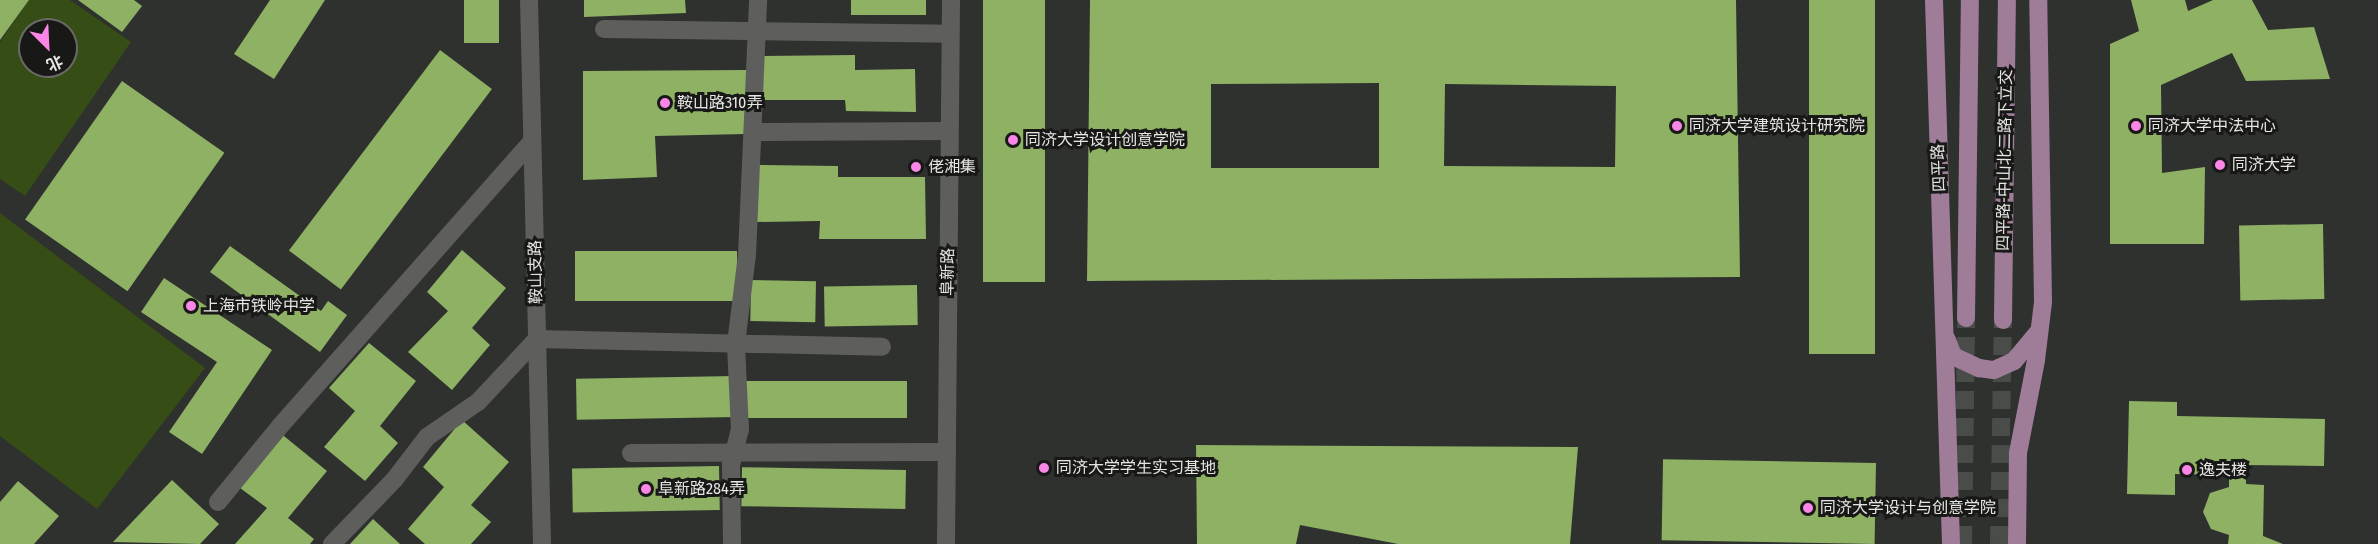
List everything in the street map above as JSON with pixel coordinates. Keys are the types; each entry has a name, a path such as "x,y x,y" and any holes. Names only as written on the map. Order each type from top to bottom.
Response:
{"main road":[{"name":"四平路","path":"1934,0 1951,544"},
{"path":"1966,318 1970,0"},
{"name":"四平路-中山北二路下立交","path":"2003,320 2007,0"},
{"path":"2017,544 2018,453 2041,329 2038,0"},
{"name":"四平路","path":"1945,335 1953,356 1979,368 1994,370 2014,361 2041,329"}],"street":[{"name":"鞍山支路","path":"529,0 542,544"},
{"path":"732,544 731,465 740,430 736,344 747,255 758,0"},
{"name":"阜新路","path":"946,544 951,0"},
{"path":"604,29 950,34"},
{"path":"753,132 950,131"},
{"path":"218,502 281,425 532,141"},
{"path":"333,544 394,480 427,437 478,402 537,339 882,347"},
{"path":"631,453 947,452"}],"green space":[{"path":"29,0 70,0 131,42 25,196 0,179 0,42"},
{"path":"0,213 205,368 97,509 0,436"}],"building":[{"path":"0,0 29,0 0,40"},
{"path":"78,0 134,0 142,6 122,32"},
{"path":"270,0 325,0 274,79 234,54"},
{"path":"464,0 499,0 499,43 464,43"},
{"path":"584,0 685,0 686,13 584,17"},
{"path":"851,0 926,0 926,15 851,15"},
{"name":"同济大学设计创意学院","path":"983,0 1045,0 1045,282 983,282"},
{"name":"同济大学建筑设计研究院","path":"1090,0 1736,0 1740,277 1087,281","holes":["1379,83 1379,168 1211,168 1211,84","1445,84 1616,86 1615,167 1444,166"]},
{"path":"1809,0 1875,0 1875,354 1809,354"},
{"name":"同济大学中法中心","path":"2131,0 2185,0 2188,11 2213,0 2252,0 2268,30 2314,27 2330,79 2246,81 2232,53 2161,85 2162,173 2205,167 2204,244 2110,244 2110,44 2139,31"},
{"path":"440,50 492,89 341,290 289,250"},
{"name":"鞍山路310弄","path":"855,55 855,70 915,69 916,112 846,111 845,100 760,100 761,56"},
{"name":"鞍山路310弄","path":"747,70 746,134 655,136 657,177 583,180 583,71"},
{"path":"122,81 224,153 127,291 25,219"},
{"path":"755,165 838,166 838,177 925,177 926,239 819,239 820,221 755,222"},
{"path":"2323,224 2324,299 2240,300 2239,225"},
{"path":"230,246 321,311 328,301 347,315 320,352 210,272"},
{"path":"462,250 506,288 472,328 490,345 452,390 408,352 448,311 427,292"},
{"path":"575,251 737,251 737,301 575,301"},
{"path":"164,278 272,350 202,454 169,432 217,362 141,312"},
{"path":"751,280 816,281 815,322 750,321"},
{"path":"917,285 918,325 825,327 824,287"},
{"path":"369,343 416,381 380,426 398,443 365,481 324,447 355,411 329,388"},
{"path":"736,376 737,417 577,420 576,379"},
{"path":"746,381 907,381 907,418 746,418"},
{"name":"逸夫楼","path":"2129,401 2177,402 2177,416 2325,419 2324,466 2246,465 2246,484 2264,485 2263,536 2283,544 2228,544 2229,535 2211,529 2203,512 2210,493 2229,487 2229,475 2175,474 2175,495 2127,494"},
{"path":"462,420 509,462 471,505 491,522 471,544 425,544 408,529 444,487 423,467"},
{"path":"279,432 327,471 288,518 314,539 310,544 235,544 267,508 236,485"},
{"path":"1196,445 1578,447 1570,544 1398,544 1300,525 1296,544 1197,544"},
{"path":"1663,459 1876,463 1875,544 1662,540"},
{"name":"阜新路284弄","path":"719,466 720,510 573,513 572,469"},
{"name":"阜新路284弄","path":"742,467 906,470 905,509 741,506"},
{"path":"172,480 219,524 200,544 113,542"},
{"path":"18,481 59,516 34,544 0,544 0,502"},
{"path":"373,519 400,544 350,544"}],"tunnel":[{"path":"1963,544 1966,318"},
{"path":"1999,544 2003,320"}],"place":[{"name":"鞍山路310弄","path":"665,103"},
{"name":"同济大学建筑设计研究院","path":"1677,126"},
{"name":"同济大学中法中心","path":"2136,126"},
{"name":"同济大学设计创意学院","path":"1013,140"},
{"name":"同济大学","path":"2220,165"},
{"name":"佬湘集","path":"916,167"},
{"name":"上海市铁岭中学","path":"191,306"},
{"name":"同济大学学生实习基地","path":"1044,468"},
{"name":"逸夫楼","path":"2187,470"},
{"name":"阜新路284弄","path":"646,489"},
{"name":"同济大学设计与创意学院","path":"1808,508"}]}
